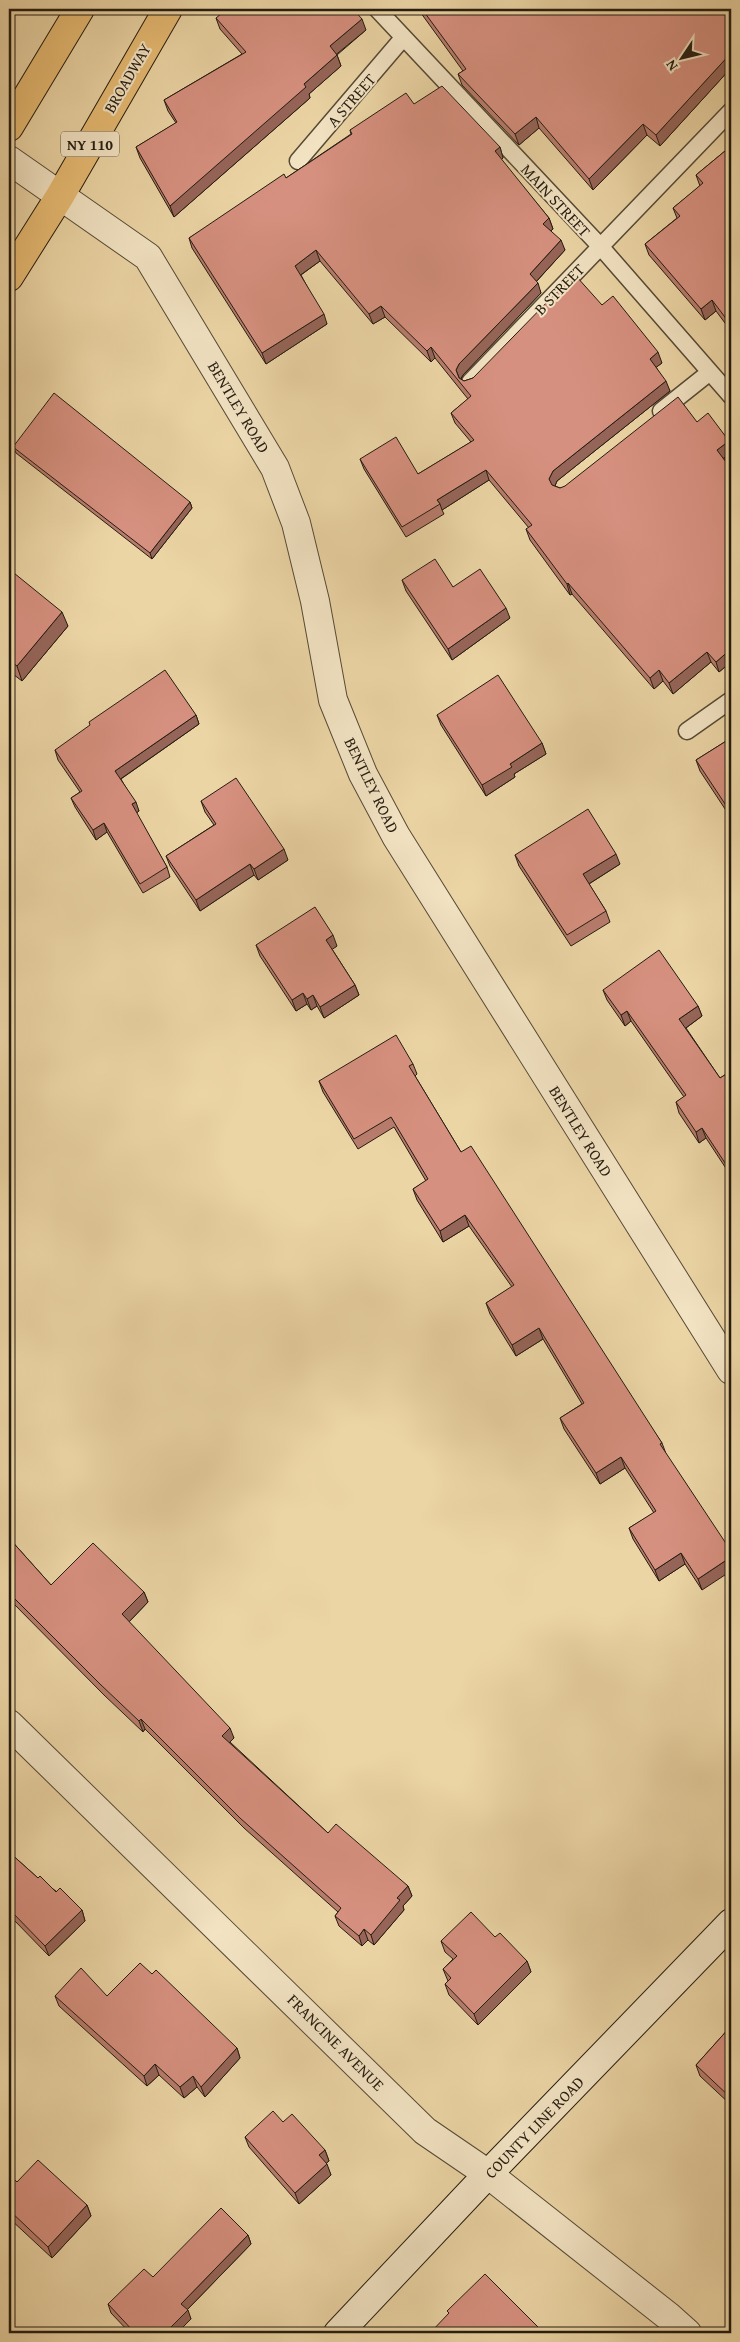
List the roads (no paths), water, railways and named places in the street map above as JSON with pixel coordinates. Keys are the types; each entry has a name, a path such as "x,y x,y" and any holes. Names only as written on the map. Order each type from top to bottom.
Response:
{"main road":[{"path":"9,128 80,9"},
{"name":"BROADWAY","path":"9,276 60,196 168,9"}],"street":[{"name":"BENTLEY ROAD","path":"9,160 148,258 276,468 296,523 315,602 333,700 363,774 396,836 731,1370"},
{"name":"FRANCINE AVENUE","path":"9,1724 425,2131 488,2174 687,2333"},
{"name":"COUNTY LINE ROAD","path":"338,2333 488,2174 731,1923"}],"lane":[{"name":"MAIN STREET","path":"377,9 600,246 731,396"},
{"name":"A STREET","path":"298,161 403,38"},
{"name":"B STREET","path":"470,382 731,110"},
{"path":"648,421 710,372"},
{"path":"687,731 731,700"}]}
